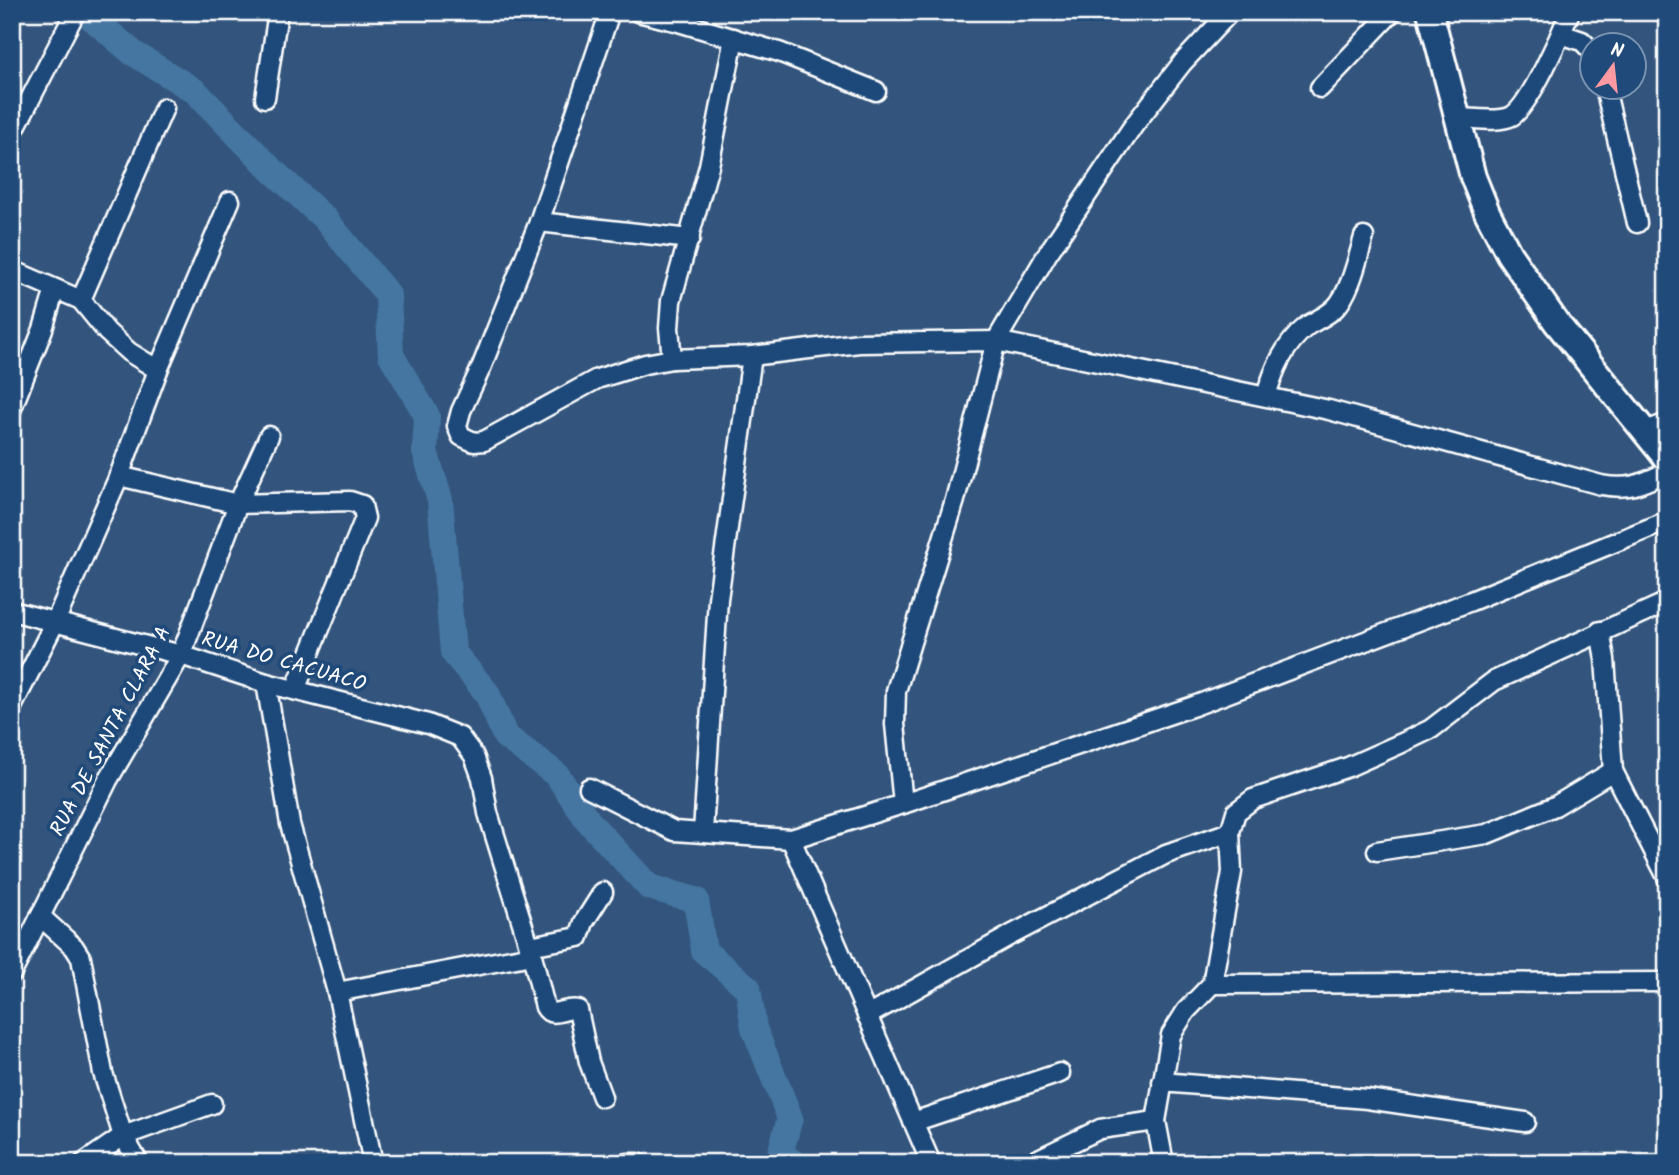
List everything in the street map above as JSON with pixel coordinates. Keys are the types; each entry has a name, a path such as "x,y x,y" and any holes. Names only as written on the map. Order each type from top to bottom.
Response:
{"street":[{"path":"264,98 278,12"},
{"path":"610,12 539,222 461,411 457,426 461,436 474,442 484,441 597,379 629,368 672,359 752,356 859,343 996,341 1329,410 1601,485 1619,488 1636,486 1667,472"},
{"path":"638,12 779,52 876,91"},
{"path":"904,804 895,724 896,691 955,500 996,341 1048,253 1134,125 1184,62 1230,12"},
{"path":"1320,88 1392,12"},
{"path":"1430,12 1473,177 1487,212 1509,254 1556,322 1656,427 1667,459"},
{"path":"1458,118 1510,117 1522,107 1570,12"},
{"path":"12,134 74,15"},
{"path":"1561,34 1578,40"},
{"path":"672,359 669,313 709,166 734,38"},
{"path":"1608,102 1637,223"},
{"path":"80,300 164,108"},
{"path":"12,707 55,622 119,476 158,370 230,201"},
{"path":"539,222 690,239"},
{"path":"1266,396 1275,367 1282,355 1306,327 1334,309 1343,298 1364,237"},
{"path":"12,270 80,300 107,332 129,352 158,370"},
{"path":"12,408 43,329 55,289"},
{"path":"703,832 718,599 752,356"},
{"name":"RUA DE SANTA CLARA A","path":"12,972 108,780 181,654 238,504 269,436"},
{"path":"119,476 238,504 350,501 362,505 365,518 295,690"},
{"path":"589,789 674,831 791,839 904,804 1194,706 1471,601 1667,521"},
{"path":"1164,1163 1156,1121 1171,1035 1186,1011 1212,984 1232,872 1230,832 1236,812 1253,799 1348,767 1431,729 1483,687 1667,602"},
{"name":"RUA DO CACUACO","path":"12,611 181,654 265,683 428,724 460,737 474,756 482,778 488,813 531,951"},
{"path":"1600,631 1605,659 1614,771 1667,877"},
{"path":"265,683 290,824 337,992 373,1163"},
{"path":"1377,851 1487,834 1555,806 1614,771"},
{"path":"867,1016 1011,935 1166,854 1230,832"},
{"path":"791,839 931,1163"},
{"path":"337,992 531,951 579,937 584,922 603,892"},
{"path":"40,916 74,947 80,958 103,1073 122,1136 139,1163"},
{"path":"531,951 548,1012 573,1008 578,1010 589,1062 602,1097"},
{"path":"1212,984 1667,982"},
{"path":"914,1122 1060,1073"},
{"path":"1162,1082 1367,1099 1525,1122"},
{"path":"84,1163 122,1136 212,1104"},
{"path":"1030,1163 1100,1129 1156,1121"},
{"path":"628,1163 638,1163"}],"waterway":[{"path":"85,12 133,53 195,91 272,170 324,218 388,295 391,355 427,416 425,452 440,500 453,652 487,693 505,736 557,775 589,822 649,887 696,900 704,951 748,988 754,1028 790,1118 780,1154 794,1163"}]}
